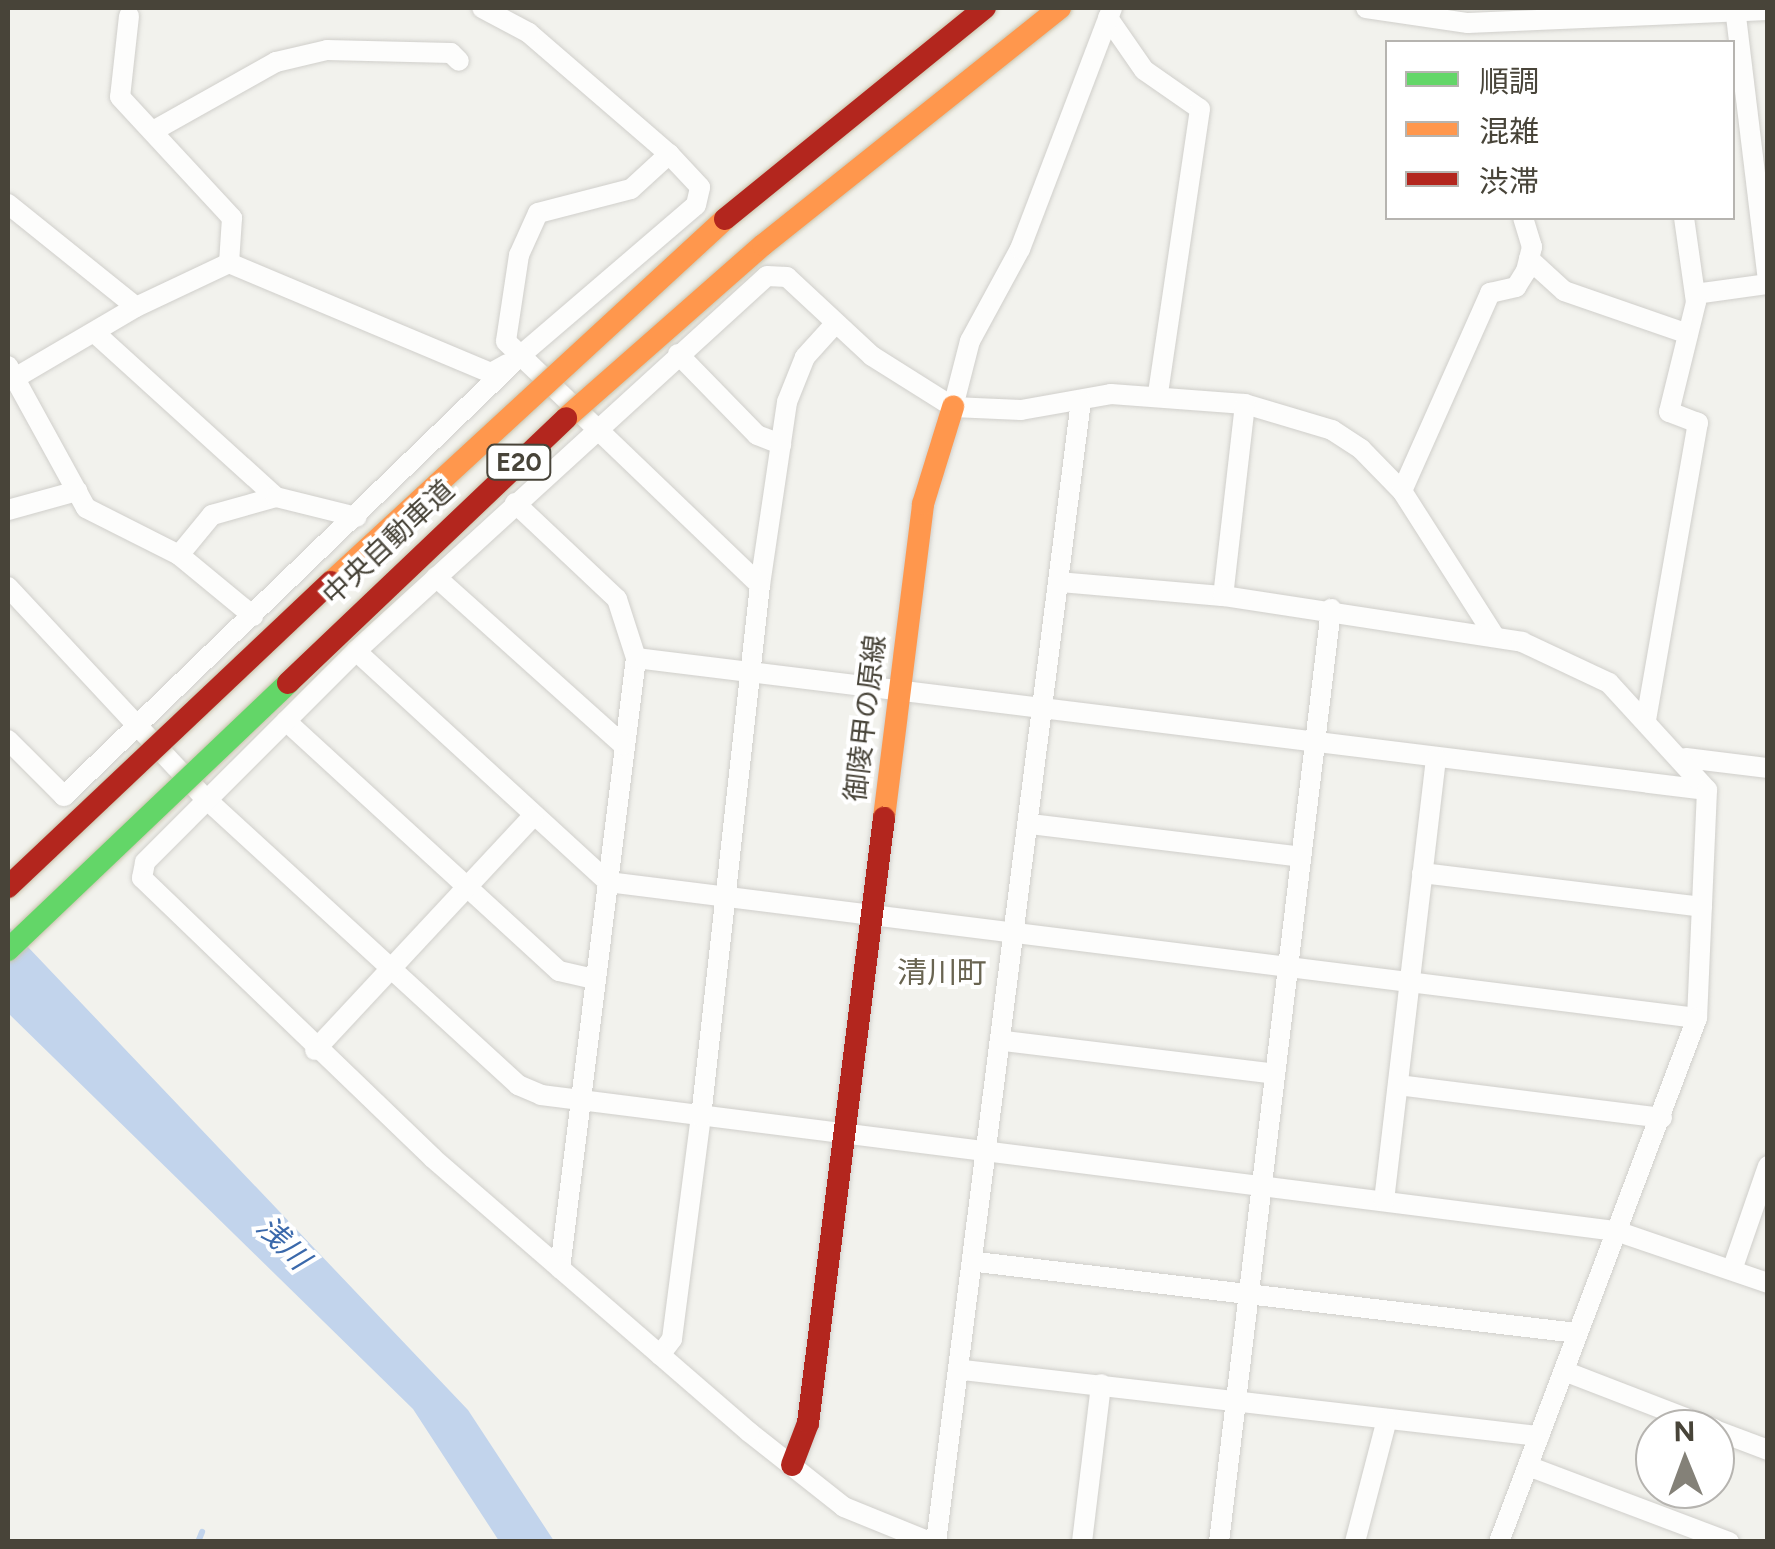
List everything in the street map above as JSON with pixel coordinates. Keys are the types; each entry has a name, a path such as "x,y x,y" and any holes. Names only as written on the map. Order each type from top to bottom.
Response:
{"main road":[{"name":"中央自動車道","path":"8,887 550,375 735,210 986,8"},
{"name":"中央自動車道","path":"8,950 566,418 763,245 1060,8"},
{"name":"御陵甲の原線","path":"792,1466 808,1423 923,504 952,407"}],"street":[{"path":"8,740 64,796 521,355 696,205 700,187 668,154 529,34 482,8"},
{"path":"1366,8 1469,33 1735,8 1768,10"},
{"path":"1695,294 1768,282 1743,158 1735,8"},
{"path":"1110,13 1144,70 1200,109 1158,394"},
{"name":"御陵甲の原線","path":"952,407 970,341 1020,249 1110,13"},
{"path":"129,16 120,97 232,218 229,263"},
{"path":"153,131 276,62 327,50 451,52 460,61"},
{"path":"668,154 631,189 538,213 519,254 506,342 760,585"},
{"path":"8,204 136,307"},
{"path":"696,205 767,276 787,277 834,325 952,407 1158,394 1245,404 1332,430 1402,491 1495,637"},
{"path":"1402,491 1490,293 1516,287 1529,260 1523,220"},
{"path":"1646,720 1698,423 1669,412 1695,294 1684,220"},
{"path":"1529,260 1564,292 1688,334"},
{"path":"252,616 179,555 86,508 11,372 229,263 492,374 521,355"},
{"path":"767,276 356,651 205,798 146,862 142,878 316,1050 560,1268 792,1466 844,1507 933,1542 963,1370 1082,401"},
{"path":"660,1355 672,1339 760,585 781,444 804,357 834,325"},
{"path":"95,333 276,498"},
{"path":"678,354 757,435 781,444"},
{"path":"1223,596 1245,404"},
{"path":"8,510 77,491"},
{"path":"179,555 212,515 276,498 357,517"},
{"path":"515,502 617,599 636,658 560,1268"},
{"path":"436,577 623,745"},
{"path":"1059,582 1332,609 1495,637 1609,683 1686,758 1706,790 1697,1018 1499,1542"},
{"path":"8,587 205,798 518,1085 582,1100 701,1116 1616,1231 1768,1283"},
{"path":"1219,1542 1332,609"},
{"path":"356,651 608,882 1697,1018"},
{"path":"636,658 1706,790"},
{"path":"286,721 462,888 559,972 595,978"},
{"path":"1384,1201 1436,758"},
{"path":"1686,758 1768,768"},
{"path":"316,1050 462,888 533,816"},
{"path":"1030,824 1301,858"},
{"path":"1422,873 1702,907"},
{"path":"1004,1040 1275,1074"},
{"path":"1398,1085 1662,1118"},
{"path":"1732,1270 1768,1166"},
{"path":"976,1262 1576,1333"},
{"path":"963,1370 1539,1436"},
{"path":"1564,1370 1663,1409"},
{"path":"1082,1542 1101,1384"},
{"path":"1355,1542 1386,1419"},
{"path":"1735,1437 1768,1450"},
{"path":"1528,1466 1728,1542"}],"water":[{"name":"浅川","path":"8,926 468,1410 554,1541 499,1541 413,1409 8,1013"}],"waterway":[{"path":"198,1542 202,1532"}],"traffic: slow":[{"path":"566,418 763,245 1060,8"},
{"path":"331,582 725,219"},
{"path":"884,818 923,504 953,407"}],"traffic: jam":[{"path":"725,219 985,8"},
{"path":"288,683 566,418"},
{"path":"8,887 331,582"},
{"path":"792,1465 808,1423 884,818"}],"traffic: fast":[{"path":"8,950 288,683"}],"district":[{"name":"清川町","path":"942,973"}]}
